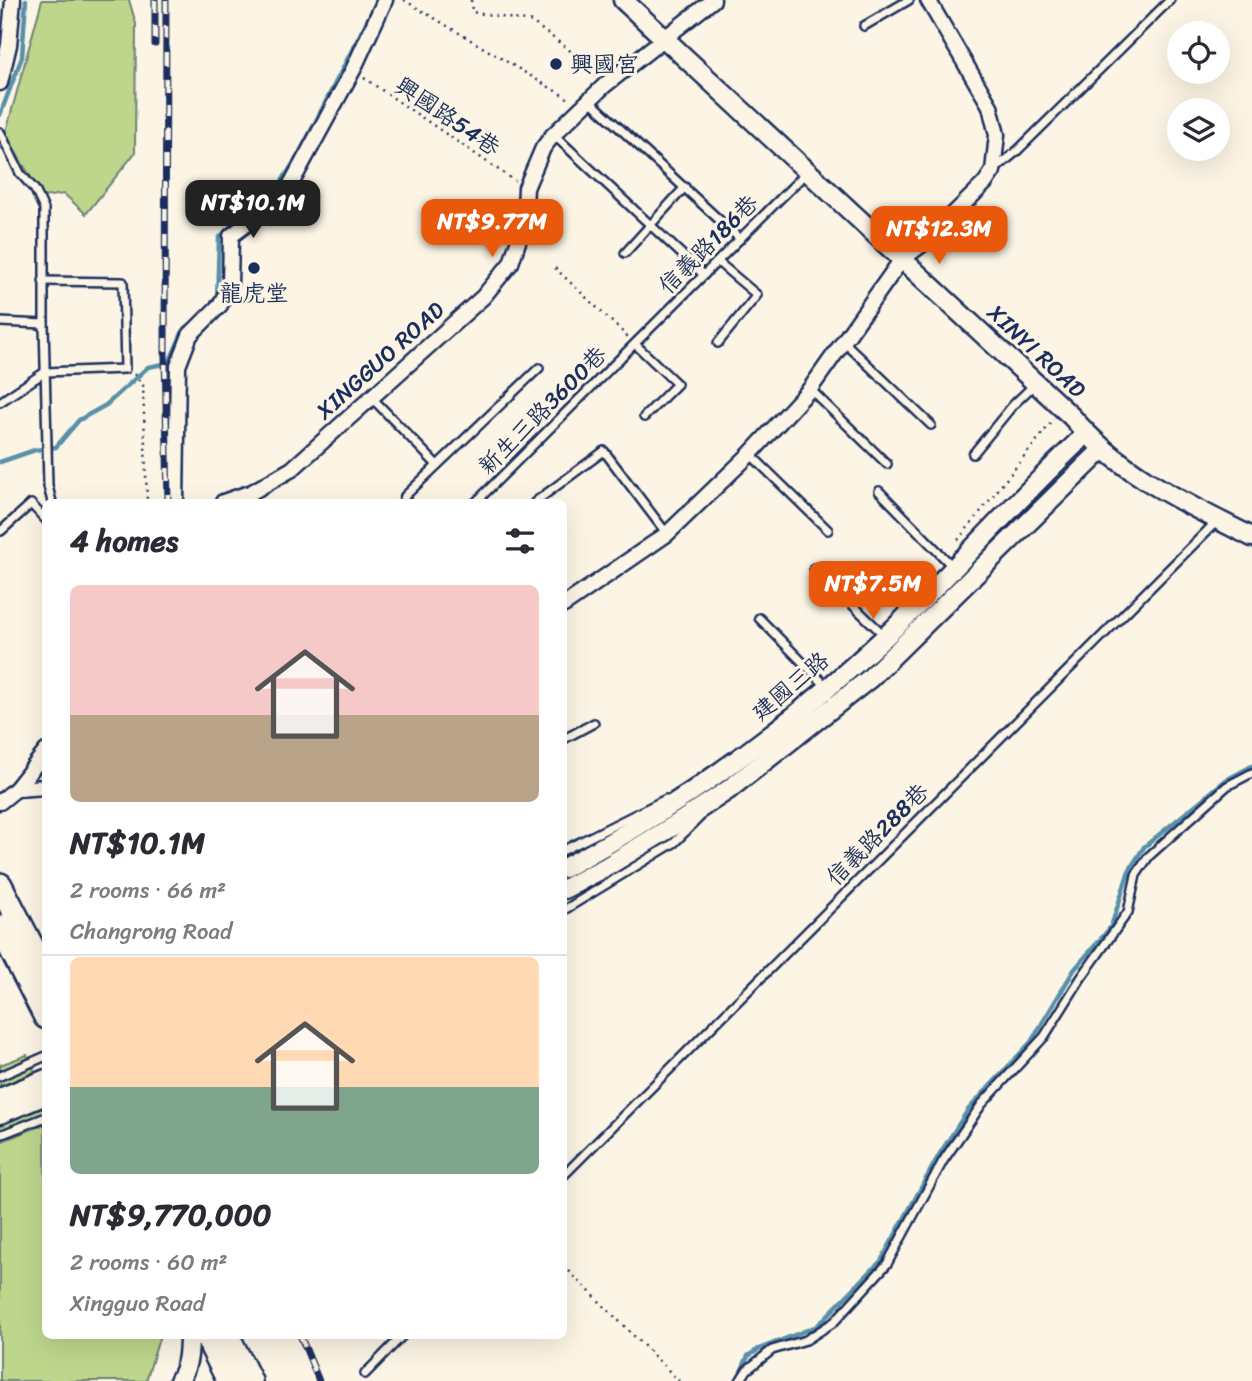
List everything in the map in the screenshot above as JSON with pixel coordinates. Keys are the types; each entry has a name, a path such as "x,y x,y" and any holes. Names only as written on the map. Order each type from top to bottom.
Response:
{"main road":[{"path":"0,885 42,967"},
{"path":"0,927 42,1009"},
{"path":"209,1339 236,1379"},
{"path":"228,1339 236,1379"}],"street":[{"path":"0,83 9,46 13,0"},
{"path":"176,499 178,366 190,335 220,305 230,286 231,236 285,195 353,70 385,0"},
{"name":"XINYI ROAD","path":"623,0 1036,383 1117,462 1173,497 1252,537"},
{"name":"XINGGUO ROAD","path":"253,497 292,469 499,279 511,263 520,236 526,188 543,148 605,85 713,0"},
{"path":"567,603 667,534 750,454 810,389 902,259 962,208 993,171 997,135 990,106 928,0"},
{"name":"建國三路","path":"567,866 710,780 791,720 885,636 1086,434"},
{"name":"建國三路","path":"567,886 606,867 728,790 869,679 1103,449"},
{"path":"0,802 16,789 42,756"},
{"path":"16,789 42,787"},
{"path":"0,1098 42,1081"},
{"path":"0,1114 42,1098"},
{"path":"179,1381 186,1369 189,1339"}],"lane":[{"path":"864,26 909,0"},
{"path":"993,171 1170,0"},
{"path":"586,104 685,187 740,239"},
{"path":"0,132 20,173 36,190 44,209 45,372 48,486 51,499"},
{"path":"553,135 704,275"},
{"name":"信義路186巷","path":"635,344 808,172"},
{"path":"625,253 685,187"},
{"path":"718,262 757,295 718,343"},
{"path":"0,402 45,372 125,369 123,282 43,281"},
{"path":"0,322 44,324"},
{"path":"844,342 931,425"},
{"path":"635,344 677,384 643,417"},
{"name":"新生三路3600巷","path":"479,499 635,344"},
{"path":"404,499 539,368"},
{"path":"972,454 1013,405 1036,383"},
{"path":"810,389 887,464"},
{"path":"372,398 437,466"},
{"path":"539,499 604,451 667,534"},
{"path":"750,454 828,530"},
{"path":"880,491 954,568"},
{"path":"1,531 31,504 42,514"},
{"name":"信義路288巷","path":"567,1172 1218,520"},
{"path":"814,568 885,636"},
{"path":"759,618 828,687"},
{"path":"567,737 594,723"},
{"path":"740,1381 747,1370 772,1350 806,1340 834,1322 887,1264 943,1161 982,1104 1044,1037 1081,978 1128,912 1136,875 1149,856 1227,786 1252,773"},
{"path":"567,848 640,810 710,780"},
{"path":"567,908 674,843 728,790"},
{"path":"0,1076 42,1058"},
{"path":"0,1135 42,1119"},
{"path":"365,1374 399,1339"}],"path":[{"path":"404,0 586,104"},
{"path":"471,0 472,12 532,22 580,58 605,85"},
{"name":"興國路54巷","path":"353,70 526,188"},
{"path":"555,268 635,344"},
{"path":"125,369 135,374 143,385 147,499"},
{"path":"567,1269 679,1381"}],"green space":[{"path":"42,0 129,0 136,24 135,153 86,214 64,194 43,197 5,135"},
{"path":"27,1055 42,1088 42,1116 0,1133 0,1065"},
{"path":"42,1125 42,1339 159,1339 146,1381 0,1381 0,1142"}],"waterway":[{"path":"0,115 22,57 26,0"},
{"path":"217,301 219,238 239,218 274,194 298,156 375,5"},
{"path":"0,462 35,450 56,447 79,420 106,405 148,367 169,363 184,329 195,321"},
{"path":"737,1381 748,1356 817,1326 881,1261 939,1155 968,1110 1031,1042 1074,970 1111,927 1129,871 1144,847 1226,780 1252,766"}],"railway":[{"path":"155,0 155,44"},
{"path":"166,0 165,355 168,499"},
{"path":"302,1339 319,1381"}],"place":[{"name":"興國宮","path":"556,64"},
{"name":"龍虎堂","path":"254,268"}]}
